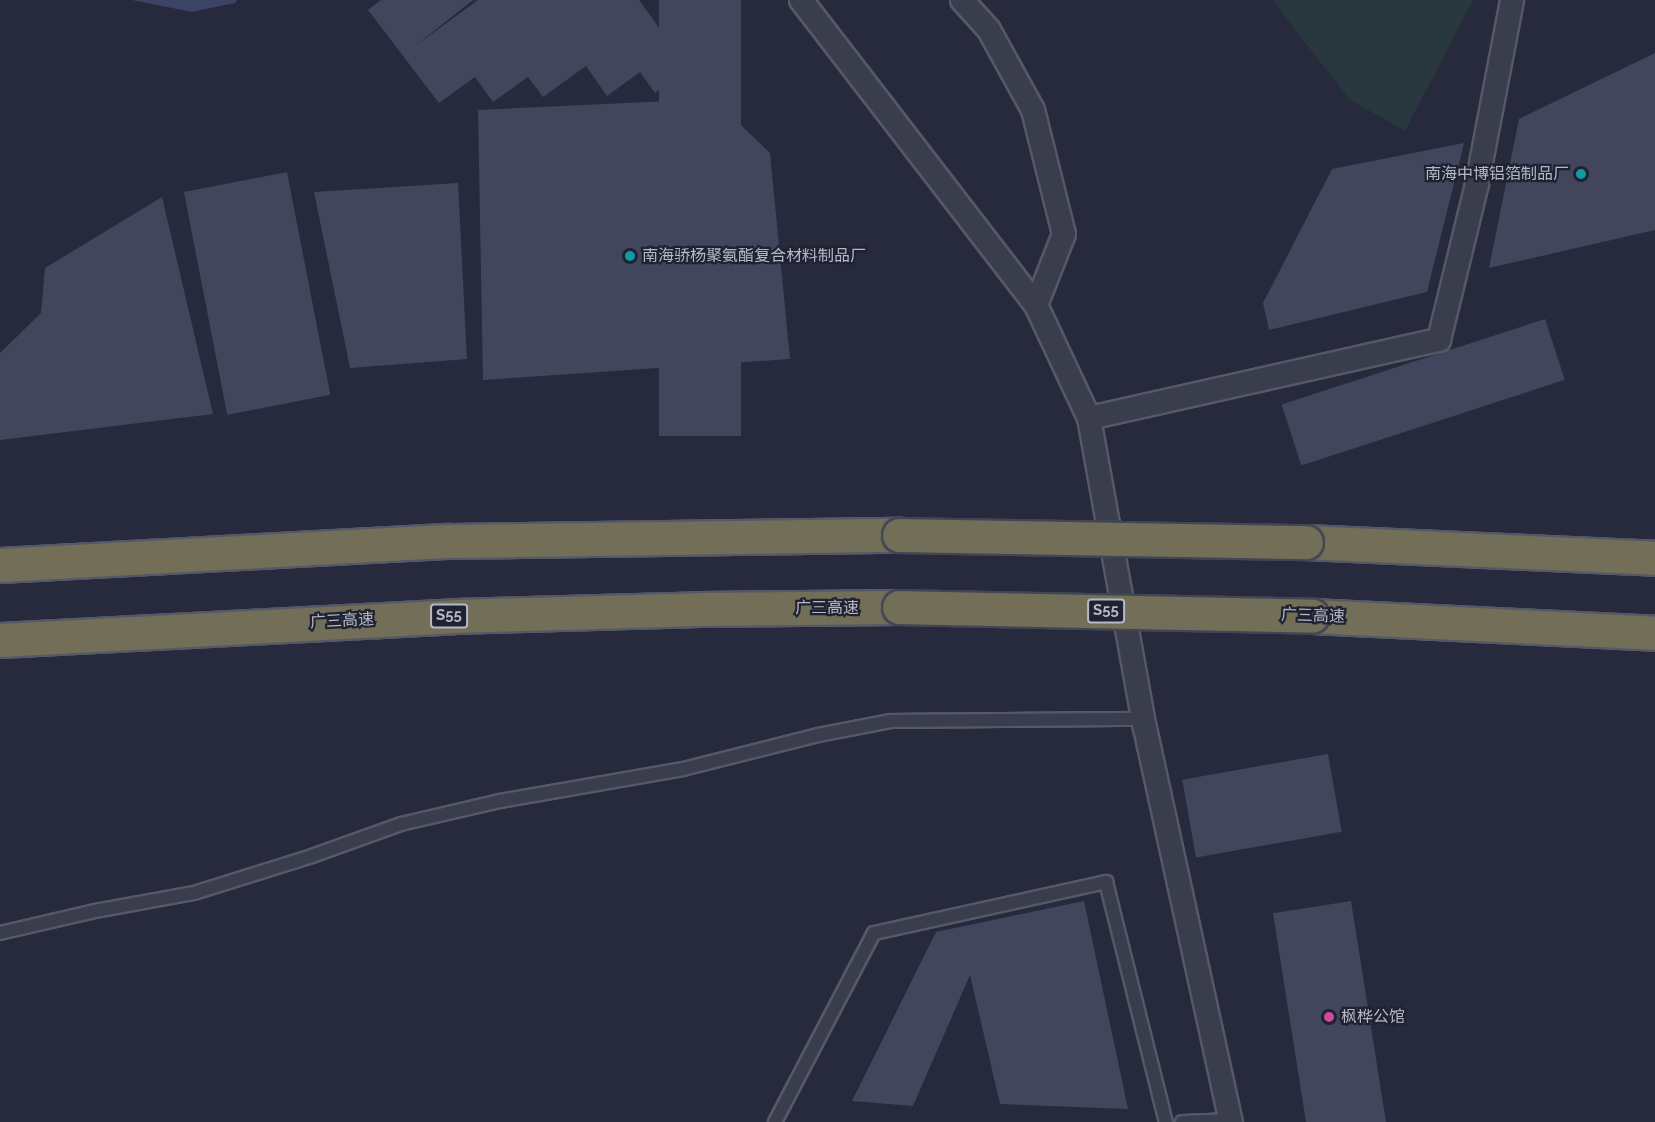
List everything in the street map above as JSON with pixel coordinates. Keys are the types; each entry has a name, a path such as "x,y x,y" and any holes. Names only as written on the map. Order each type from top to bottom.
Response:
{"highway":[{"path":"0,565 448,541 899,535 1306,542 1655,558"},
{"name":"广三高速","path":"0,640 454,615 899,607 1312,615 1655,633"}],"street":[{"path":"801,0 1036,305 1089,418 1143,719 1231,1121"},
{"path":"962,0 989,30 1033,110 1064,234 1036,305"},
{"path":"1089,418 1439,340 1477,184 1512,0"}],"lane":[{"path":"0,933 95,911 194,893 312,856 400,824 500,801 683,769 818,735 891,721 1143,719"},
{"path":"775,1122 874,933 1106,882 1166,1122"},
{"path":"1182,1122 1231,1121"}],"shaded area":[{"path":"1272,0 1473,0 1405,131 1349,99"}],"water":[{"path":"132,0 237,0 235,3 192,12"}],"building":[{"path":"381,0 473,0 415,46 478,0 639,0 688,68 655,93 640,72 607,96 586,66 543,97 528,77 493,102 475,77 439,103 368,10"},
{"path":"659,0 741,0 741,436 659,436"},
{"name":"南海中博铝箔制品厂","path":"1655,53 1655,230 1489,268 1519,119"},
{"name":"南海骄杨聚氨酯复合材料制品厂","path":"714,99 770,153 790,359 483,380 478,110"},
{"path":"1464,143 1427,292 1269,330 1263,303 1332,169"},
{"path":"287,172 330,395 227,415 184,192"},
{"path":"458,183 467,359 350,368 314,192"},
{"path":"162,197 213,414 0,440 0,353 41,313 45,268"},
{"path":"1545,319 1565,380 1301,465 1282,405"},
{"path":"1328,754 1342,832 1196,857 1182,780"},
{"path":"1084,901 1128,1109 1000,1104 970,975 913,1106 852,1101 936,932"},
{"name":"枫桦公馆","path":"1351,901 1386,1122 1306,1122 1273,913"}],"place":[{"name":"南海中博铝箔制品厂","path":"1581,174"},
{"name":"南海骄杨聚氨酯复合材料制品厂","path":"630,256"},
{"name":"枫桦公馆","path":"1329,1017"}]}
